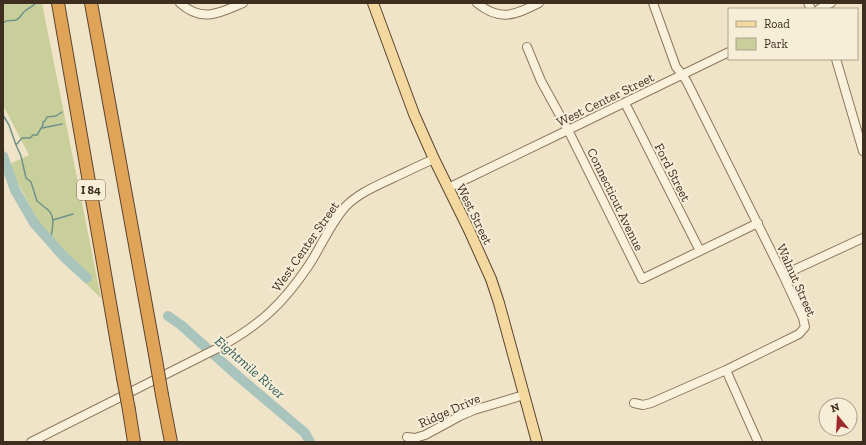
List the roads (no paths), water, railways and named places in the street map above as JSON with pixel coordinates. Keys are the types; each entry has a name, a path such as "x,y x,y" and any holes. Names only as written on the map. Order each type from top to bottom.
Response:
{"highway":[{"name":"I 84","path":"58,3 134,442"},
{"name":"I 84","path":"91,3 171,442"}],"main road":[{"name":"West Street","path":"373,3 414,114 491,279 537,442"}],"street":[{"path":"180,3 192,11 211,15 221,13 244,3"},
{"path":"477,3 488,10 501,15 520,12 539,3"},
{"name":"Walnut Street","path":"634,403 643,405 651,403 726,370 799,334 805,327 803,318 783,275 688,82 676,68 653,3"},
{"name":"Connecticut Avenue","path":"527,47 541,82 568,130 642,279 700,251"},
{"name":"West Center Street","path":"448,188 728,52"},
{"path":"836,60 863,151"},
{"name":"Ford Street","path":"625,103 700,251"},
{"name":"West Center Street","path":"31,442 205,355 248,331 276,308 288,295 309,265 346,206 371,188 434,159"},
{"path":"700,251 758,223"},
{"path":"783,275 863,238"},
{"path":"726,370 758,442"},
{"name":"Ridge Drive","path":"407,437 415,438 425,435 474,410 524,394"}],"waterway":[{"path":"3,23 20,18 24,12 36,3"},
{"path":"16,145 22,138 30,138 33,135 37,135 47,117 56,116 62,112"},
{"path":"3,115 9,125 21,156 26,178 31,182 37,201 47,209 52,216 52,232 49,241"},
{"path":"42,128 62,124"},
{"name":"Eightmile River","path":"3,156 15,190 34,223 64,257 87,278"},
{"path":"53,220 73,214"},
{"name":"Eightmile River","path":"168,316 181,325 305,433 310,442"}]}
